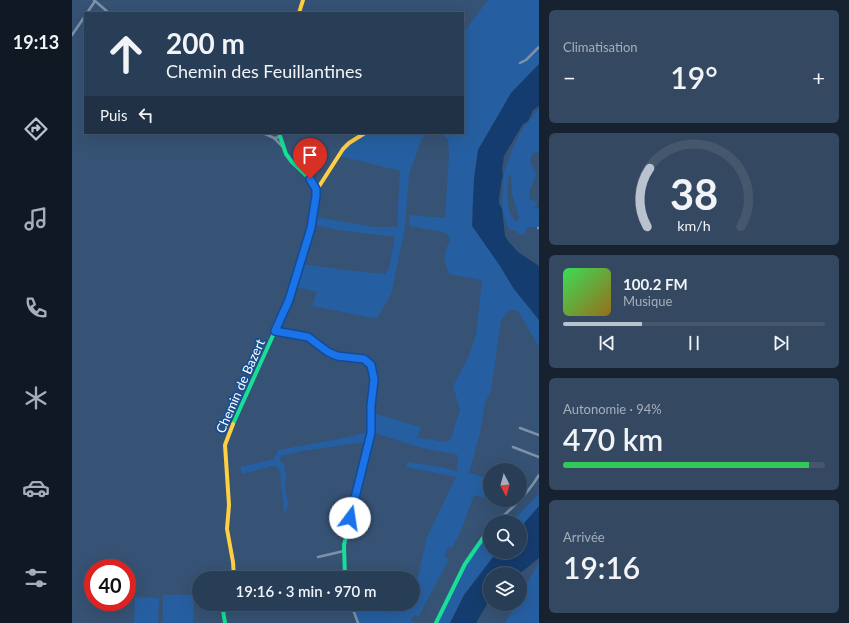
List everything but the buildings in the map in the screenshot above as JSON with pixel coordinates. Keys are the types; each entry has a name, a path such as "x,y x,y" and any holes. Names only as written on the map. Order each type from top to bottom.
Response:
{"street":[{"path":"299,12 303,0"},
{"path":"88,12 97,1 108,12"},
{"path":"72,35 84,17"},
{"path":"520,63 526,60 539,47"},
{"path":"265,134 274,138 292,162 310,179 316,189 343,149 349,143 364,134"},
{"path":"274,138 280,135 282,147"},
{"name":"Chemin de Bazert","path":"234,571 228,529 229,505 225,446 227,437 289,300 315,213 316,189"},
{"path":"275,331 308,337 328,352 337,356 364,359 368,361 373,371 374,379 371,406 371,433 350,518 344,552 345,571"},
{"path":"520,428 539,435"},
{"path":"514,447 539,457"},
{"path":"504,515 516,505 533,485 539,475"},
{"path":"436,623 465,564 483,538"},
{"path":"318,556 344,552"},
{"path":"223,611 224,623"},
{"path":"354,611 358,623"}],"shaded area":[{"path":"488,0 539,0 539,64 511,93 478,150 472,210 500,266 514,289 539,320 539,347 518,311 510,310 501,320 491,390 485,403 480,433 469,473 483,477 483,498 474,495 460,533 452,548 448,547 445,557 449,559 419,616 415,615 411,620 414,623 358,623 355,611 380,611 389,613 391,611 420,611 419,571 427,537 456,477 406,467 408,462 457,471 458,455 422,448 372,432 373,413 421,427 417,437 419,438 447,442 451,438 460,410 453,386 469,356 476,335 482,280 449,274 445,257 446,249 450,240 447,233 410,226 409,215 445,218 449,155 448,140 442,134 464,134 464,32"},
{"path":"539,64 539,106 533,110 528,121 523,124 504,156 499,204 502,208 505,236 508,241 518,252 539,266 539,320 514,289 472,226 474,178 478,150 511,93"},
{"path":"539,109 539,152 533,153 531,157 531,164 536,175 530,190 529,199 535,201 538,200 535,208 539,209 539,227 527,227 525,233 522,235 509,229 502,208 504,172 512,150 523,128","holes":["509,175 511,176 512,194 519,218 516,221 512,217 508,206"]},
{"path":"364,134 427,134 421,140 409,174 405,228 391,295 377,318 312,306 317,292 294,287 303,264 385,274 389,269 395,237 337,230 315,225 316,217 373,227 397,227 400,171 336,155"},
{"path":"368,432 366,442 302,451 281,456 280,461 284,464 286,474 285,489 289,506 284,514 280,472 278,468 272,466 242,474 240,467 274,459 278,450"},
{"path":"539,494 539,506 527,520 527,515 518,515"},
{"path":"539,506 539,558 527,568 485,567 492,559 527,559 527,520"},
{"path":"483,538 483,559 492,559 485,567 483,567 483,570 464,595 450,623 434,623 462,567"},
{"path":"539,562 539,623 505,623 512,611 527,611 527,583"},
{"path":"483,570 483,611 476,623 450,623 464,595"},
{"path":"163,595 192,595 193,623 163,623"},
{"path":"136,597 159,598 158,623 134,623"}],"traffic: fast":[{"path":"233,424 289,300 315,213 316,189 310,179 292,162 286,154 279,134"},
{"path":"275,331 308,337 328,352 337,355 364,359 371,365 373,371 374,379 371,406 371,433 344,545 345,571"},
{"path":"436,623 465,564 483,538"},
{"path":"223,611 225,623"}],"traffic: slow":[{"path":"299,12 303,0"},
{"path":"316,189 343,149 349,143 363,134"},
{"path":"233,424 225,445 229,505 227,529 234,571"}],"route":[{"path":"310,179 316,189 315,213 289,300 275,331 308,337 328,352 337,356 364,359 371,365 374,379 371,406 371,433 350,518"}]}
